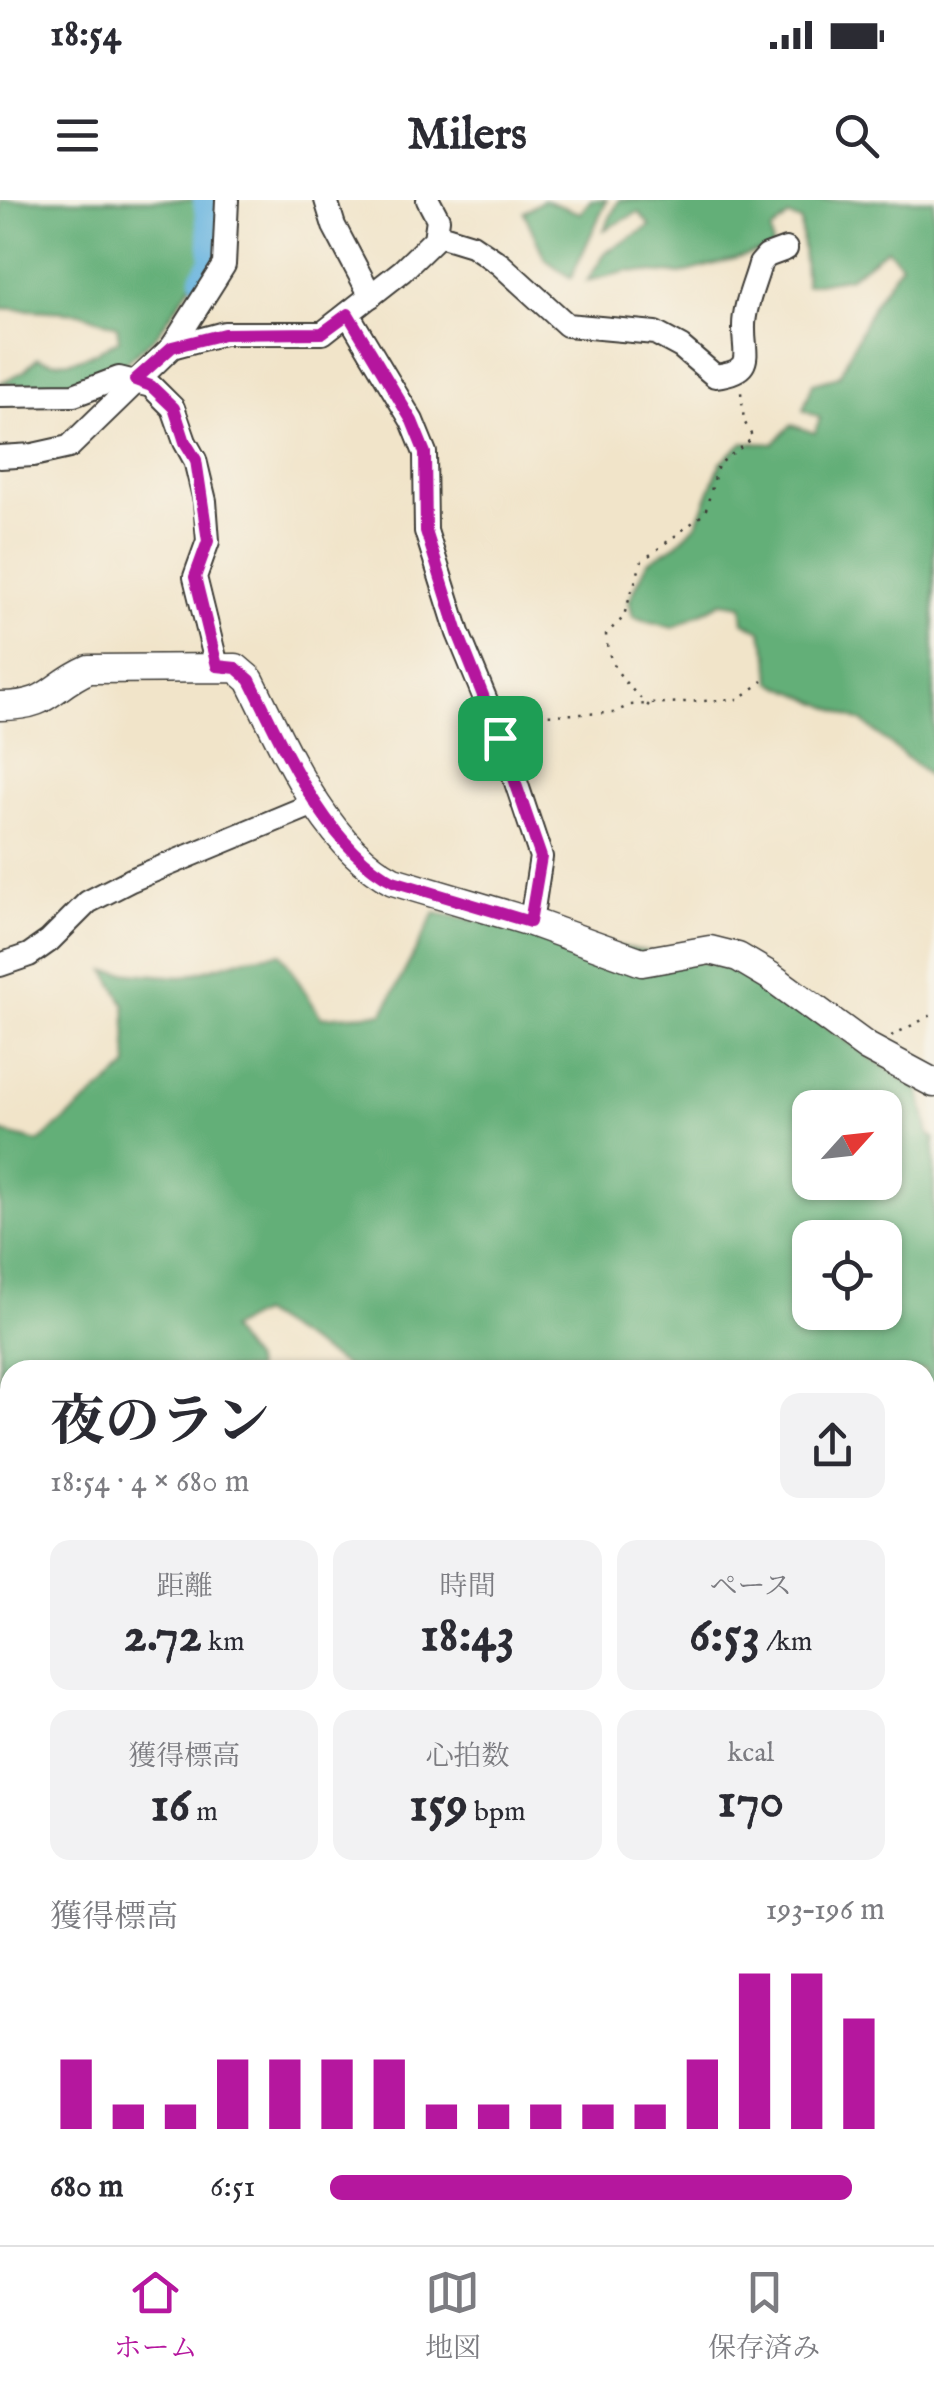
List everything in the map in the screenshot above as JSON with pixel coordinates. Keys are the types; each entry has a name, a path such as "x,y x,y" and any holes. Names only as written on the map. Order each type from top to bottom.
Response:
{"main road":[{"path":"0,706 44,700 72,677 89,669 236,668 250,680 314,804 375,872 642,962 710,950 738,957 867,1048 934,1083"}],"street":[{"path":"172,347 224,265 226,200"},
{"path":"326,200 334,226 371,296"},
{"path":"0,457 69,447 127,379 172,347 224,334 322,333 436,239 438,220 428,200"},
{"path":"436,234 472,245 500,264 566,325 655,334 681,347 715,376 730,373 745,362 748,348 744,325 760,264 767,256 786,248"},
{"path":"348,314 412,421 425,453 426,531 458,633 541,857 530,922"},
{"path":"0,396 74,395 127,379 151,386 174,408 185,442 196,460 208,541 195,577 217,666"},
{"path":"0,965 28,955 49,941 88,902 131,880 314,804"}],"path":[{"path":"650,706 628,688 607,654 606,634 622,618 642,561 705,513 718,465 753,438 744,421 742,392 730,373"},
{"path":"500,738 544,715 613,713 630,705 738,699 763,681"},
{"path":"867,1048 934,1014"}],"green space":[{"path":"0,200 208,200 208,260 156,336 110,376 70,389 0,383 23,372 38,358 70,361 119,340 117,326 80,313 0,308"},
{"path":"544,200 580,213 591,200 607,200 571,278 545,259 524,212"},
{"path":"619,200 934,200 934,780 863,722 771,682 769,656 761,631 744,622 742,605 722,602 673,628 633,617 629,601 648,562 677,544 697,523 721,462 743,442 773,444 791,425 815,433 820,418 803,410 813,383 839,376 874,303 901,264 887,249 850,277 806,285 801,221 789,216 771,231 773,248 680,274 629,271 587,281 605,253 650,226 639,212 604,230"},
{"path":"435,913 746,972 920,1091 929,1134 934,1138 934,1360 336,1360 260,1313 229,1329 252,1360 0,1360 0,1132 39,1142 128,1067 125,1005 106,971 182,977 247,958 281,953 321,1017 383,1013"}],"waterway":[{"path":"205,278 216,261 208,200"}],"route":[{"path":"348,314 412,421 425,453 426,531 458,633 500,738 541,857 530,922 393,881 375,872 314,804 250,680 236,668 217,666 195,577 208,541 196,460 185,442 174,408 151,386 135,380 172,347 224,334 322,333 348,314"}]}
